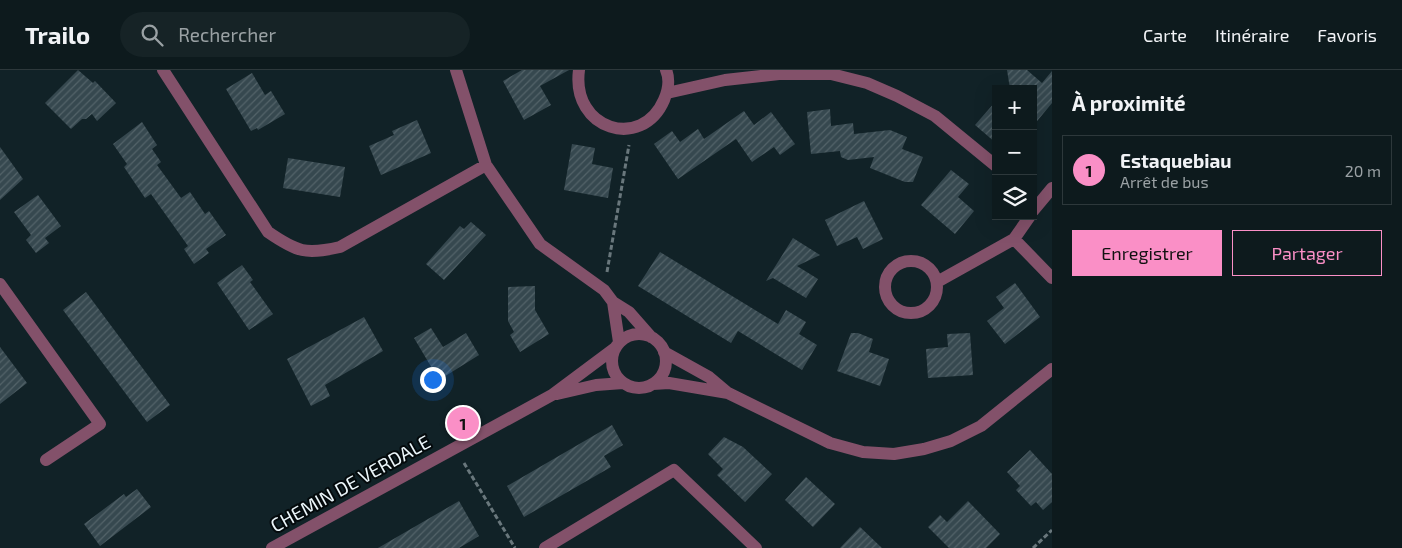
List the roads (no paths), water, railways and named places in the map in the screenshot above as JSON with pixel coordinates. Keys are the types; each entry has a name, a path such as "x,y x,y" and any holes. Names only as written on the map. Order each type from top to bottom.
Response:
{"street":[{"path":"163,70 268,232 291,248 316,252 340,247 486,165"},
{"path":"456,70 486,165 540,244 604,290 614,302 629,312 651,337"},
{"path":"579,70 577,86 579,96 589,114 604,125 619,128 632,128 647,122 660,109 667,94 666,70"},
{"path":"667,94 725,80 779,74 831,74 868,83 935,116 992,163"},
{"path":"1037,206 1052,188"},
{"path":"937,282 1014,239 1027,220"},
{"path":"1014,239 1052,278"},
{"path":"906,261 914,261 929,267 937,282 935,300 922,311 913,313 896,308 886,294 887,277 891,270 906,261"},
{"path":"0,284 100,424 46,460"},
{"path":"614,302 617,345 613,367 623,383"},
{"name":"CHEMIN DE VERDALE","path":"272,548 552,395 631,335 644,334 651,337 659,343 664,352 709,378 728,393 830,443 863,452 894,454 924,449 951,441 981,426 1052,369"},
{"path":"653,384 664,370 664,352"},
{"name":"CHEMIN DE VERDALE","path":"552,395 596,385 623,383 635,388 653,384 669,384 728,393"},
{"path":"545,548 674,470 756,548"}],"place":[{"name":"Estaquebiau","path":"463,423"}]}
